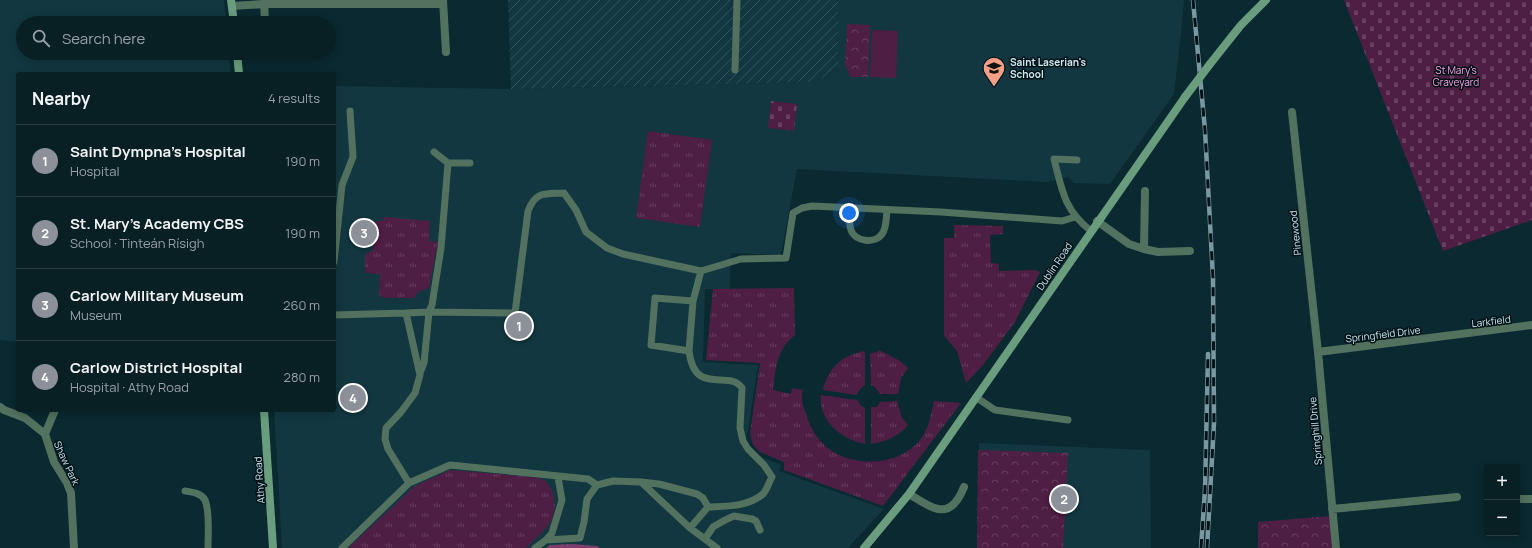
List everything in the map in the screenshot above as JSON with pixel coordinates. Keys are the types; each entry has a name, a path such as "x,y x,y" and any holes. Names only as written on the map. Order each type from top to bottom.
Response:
{"main road":[{"name":"Dublin Road","path":"864,548 909,494 1185,96 1241,25 1266,0"},
{"path":"231,3 233,16"},
{"path":"238,60 239,72"},
{"name":"Athy Road","path":"264,412 273,548"}],"street":[{"path":"264,2 265,16"},
{"path":"231,3 443,2 446,52"},
{"name":"Pinewood","path":"1292,112 1318,352"},
{"path":"1144,249 1145,191"},
{"path":"1097,221 1129,244 1144,249 1158,252 1190,251"},
{"name":"Larkfield","path":"1452,336 1532,325"},
{"name":"Springfield Drive","path":"1318,352 1452,336"},
{"name":"Springhill Drive","path":"1318,352 1336,548"},
{"name":"Shaw Park","path":"0,407 25,418 44,434 54,462 67,483 71,494 74,548"},
{"name":"Shaw Park","path":"44,434 54,412"},
{"path":"909,494 937,510 943,510 955,502 960,496 964,487"},
{"path":"1332,509 1457,497"},
{"path":"1520,499 1532,499"}],"lane":[{"path":"735,70 737,0"},
{"path":"336,242 342,184 353,157 350,111"},
{"path":"434,152 448,163 470,163"},
{"path":"1077,160 1054,159 1064,196 1071,211 1075,217 1091,231"},
{"path":"409,483 388,449 385,439 386,428 416,393 424,363 429,312 432,305 441,248 448,163"},
{"path":"336,315 429,312 515,313 528,210 532,201 538,195 549,193 564,192 576,210 586,232 607,248 623,254 702,271 740,259 786,258 793,213 802,208 812,206 1062,221 1075,217"},
{"path":"850,208 851,231 857,238 868,240 878,239 883,234 886,226 887,210"},
{"path":"690,528 708,508 736,505 751,500 764,493 772,477 764,465 748,449 743,441 740,428 742,388 739,383 734,381 708,380 695,371 690,361 689,351 693,301 702,271"},
{"path":"689,351 651,345 655,298 693,301"},
{"path":"406,313 420,374"},
{"path":"977,398 995,410 1068,420"},
{"path":"342,548 409,483 450,465 588,479 597,485"},
{"path":"535,548 546,540 552,533 562,500 558,477"},
{"path":"546,540 580,538 584,522 586,499 597,485 613,481 659,484 697,494 703,498 708,508"},
{"path":"641,482 690,528 717,548"},
{"path":"185,491 199,494 205,500 209,525 208,548"},
{"path":"705,539 714,527 734,516 752,518 756,521 760,530"}],"shaded area":[{"path":"0,0 224,0 225,16 16,16 16,60 230,60 231,72 16,72 16,342 0,340"},
{"path":"508,0 838,0 838,69 815,82 511,89"},
{"path":"838,0 1184,0 1174,94 1110,184 1074,183 1068,177 1047,182 797,169 781,255 731,253 730,289 705,289 703,362 758,365 746,443 755,454 781,465 779,471 884,509 848,548 282,548 274,412 336,412 336,86 511,89 815,82 838,69"},
{"path":"979,443 1150,450 1151,548 977,548"}],"green space":[{"name":"St Mary's Graveyard","path":"1344,0 1532,0 1532,220 1443,251"},
{"path":"847,24 870,25 868,77 850,77 845,64"},
{"path":"872,30 898,31 896,78 870,77"},
{"path":"771,101 797,104 794,131 768,128"},
{"path":"648,131 712,140 700,227 636,218"},
{"path":"384,217 430,221 429,241 438,242 429,288 418,292 414,298 384,298 379,295 380,274 365,273 365,255 373,250 375,221 382,221"},
{"path":"954,225 1003,226 1003,234 990,235 991,263 999,264 999,271 1035,270 1040,272 1015,322 983,365 966,383 957,351 944,336 944,238 954,238"},
{"path":"794,288 795,335 780,353 776,367 773,390 791,394 792,388 803,390 802,402 810,425 827,448 842,456 854,460 866,462 891,459 912,448 924,435 931,416 934,401 961,403 883,506 784,470 784,462 760,452 753,445 750,434 760,363 706,360 713,289"},
{"path":"879,350 900,361 908,368 901,378 898,394 880,394 875,387 871,385 870,353 878,352"},
{"path":"864,351 865,385 856,395 823,390 829,375 837,364 849,356"},
{"path":"821,395 857,400 861,406 865,408 865,444 848,438 833,427 823,413"},
{"path":"897,401 902,418 908,425 891,438 871,444 871,407 877,407 880,402"},
{"path":"978,450 1068,453 1063,548 977,548"},
{"path":"450,470 532,477 544,480 552,490 554,496 555,508 551,521 526,548 348,548 415,486"},
{"path":"1330,516 1332,548 1258,548 1258,522"},
{"path":"572,544 597,546 600,548 546,548 550,545"}],"railway":[{"path":"1193,0 1205,130 1213,278 1214,423 1207,548"},
{"path":"1201,548 1205,490 1208,354"}],"place":[{"name":"Saint Laserian's School","path":"994,88"},
{"name":"Carlow Military Museum","path":"364,233"},
{"name":"Saint Dympna's Hospital","path":"519,326"},
{"name":"Carlow District Hospital","path":"353,398"},
{"name":"St. Mary's Academy CBS","path":"1064,499"}]}
